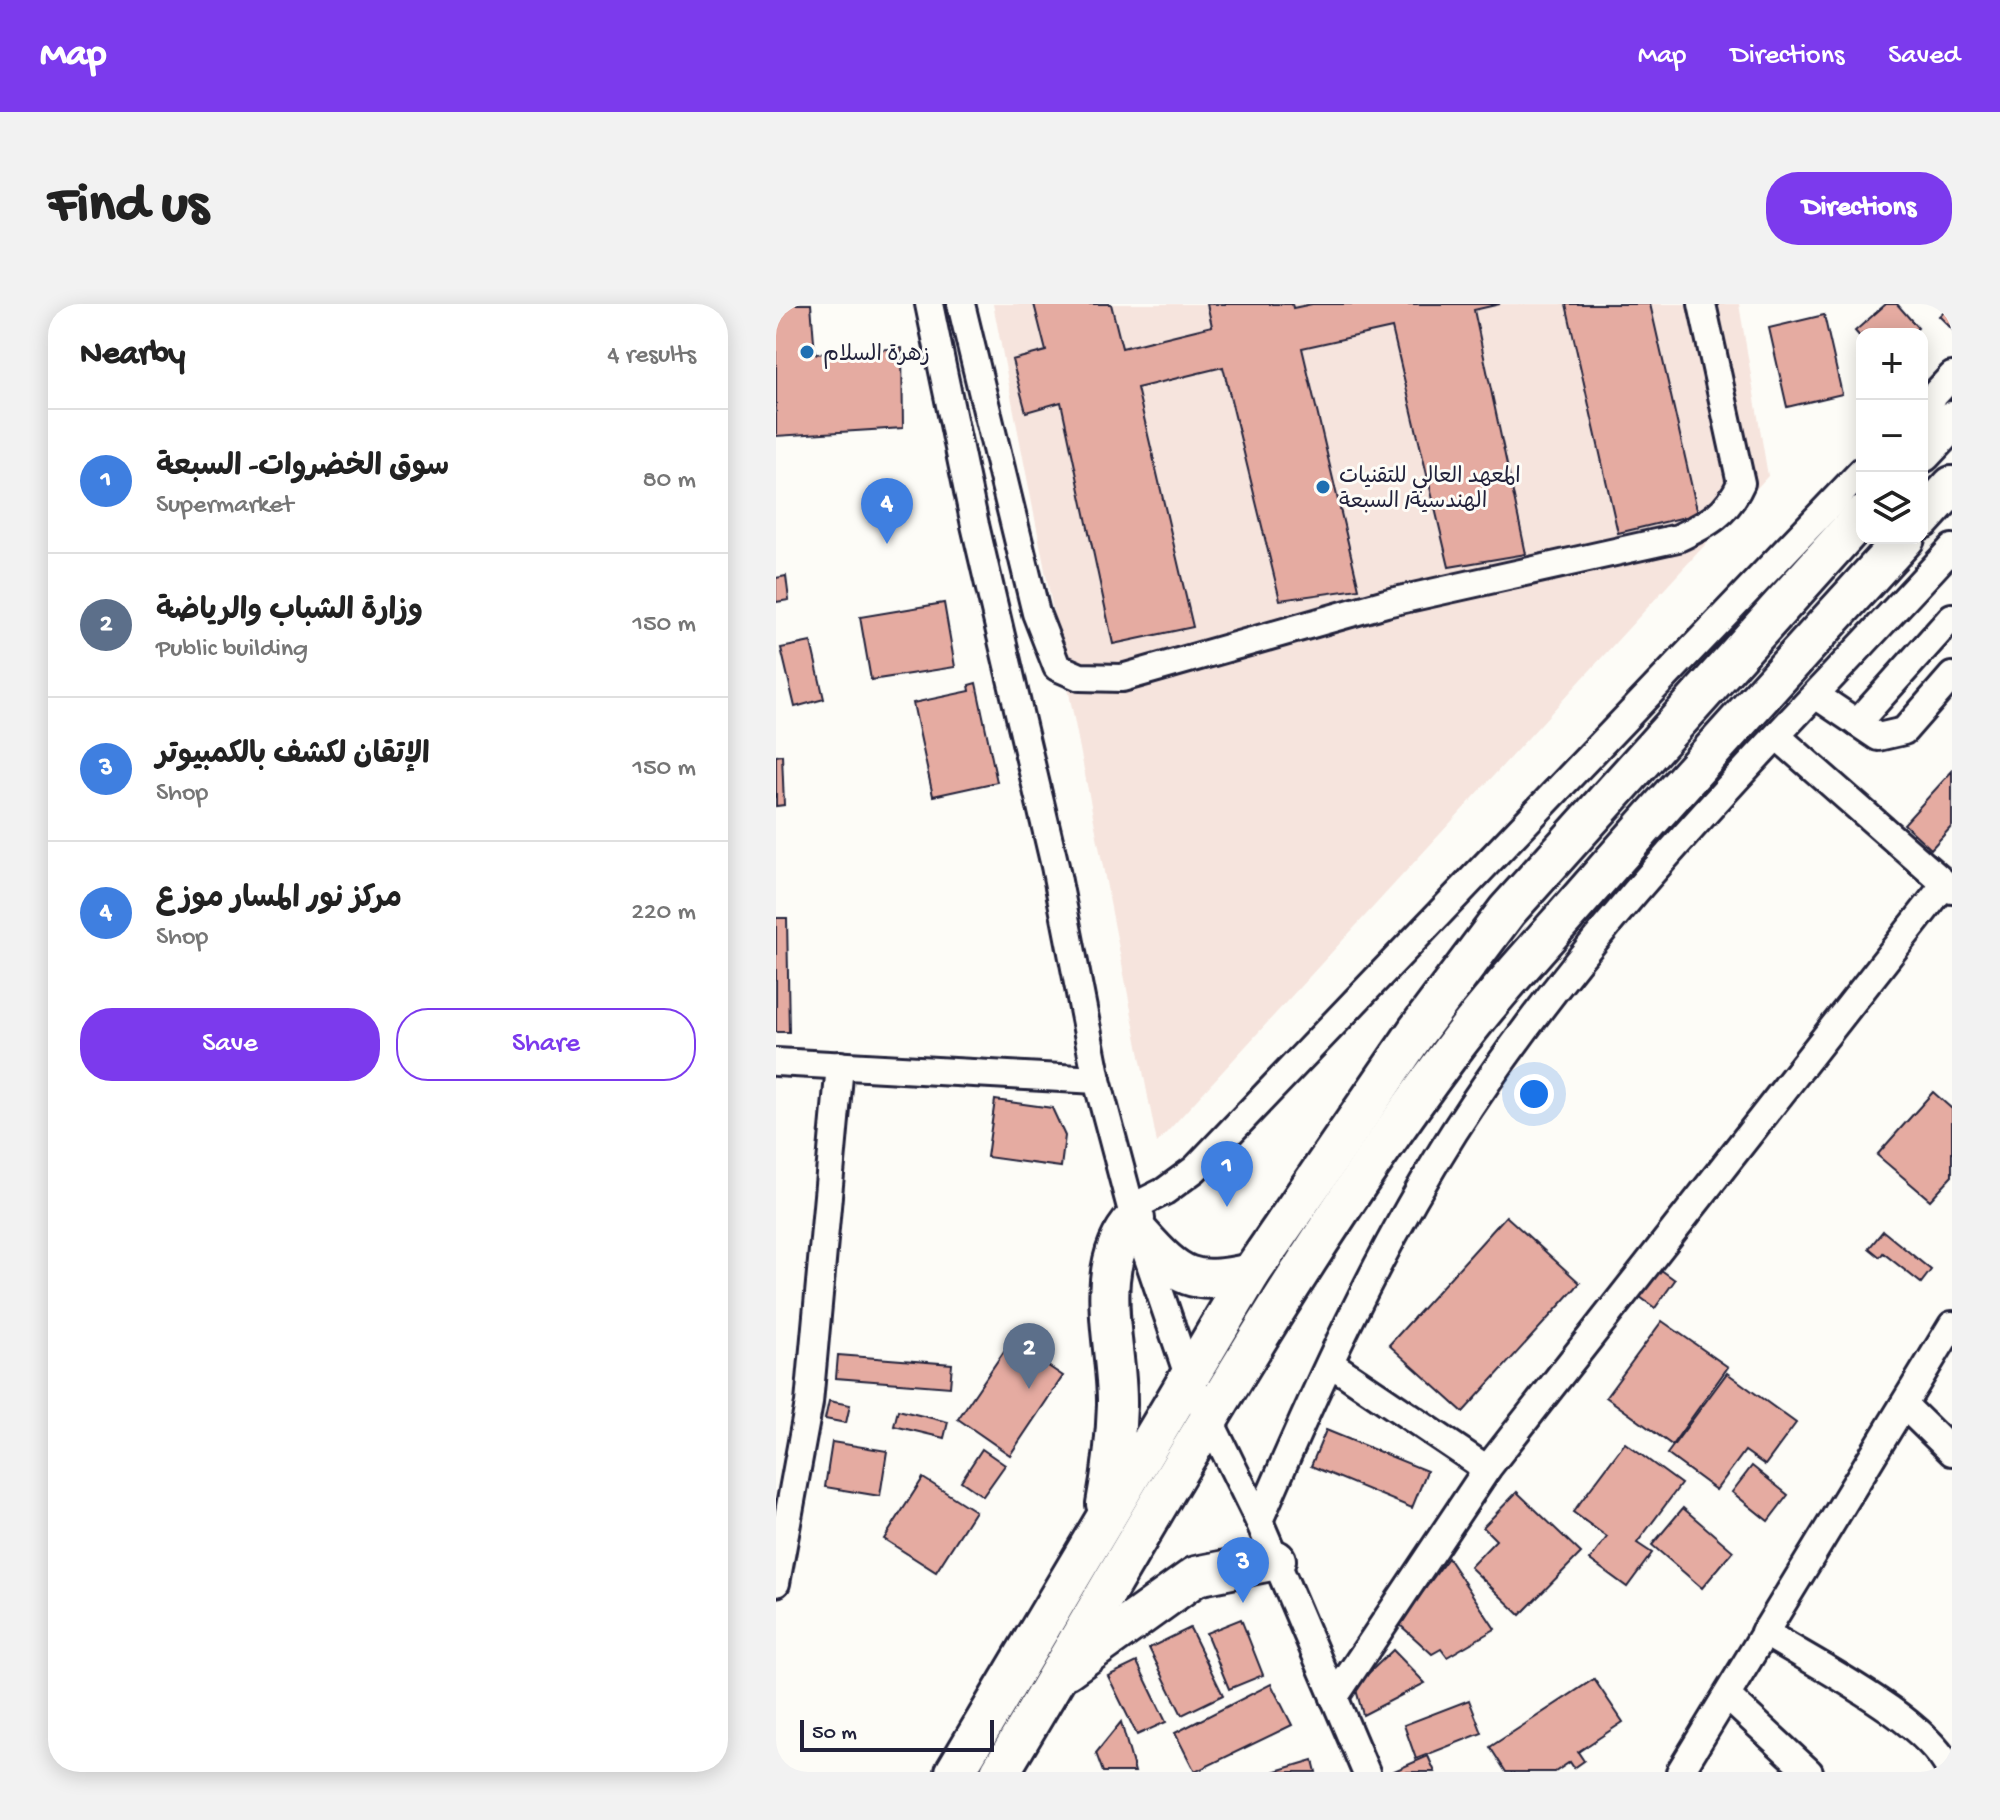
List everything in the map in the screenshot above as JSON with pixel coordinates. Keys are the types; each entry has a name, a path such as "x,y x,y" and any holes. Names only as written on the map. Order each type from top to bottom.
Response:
{"highway":[{"path":"1928,447 1952,421"},
{"path":"1928,512 1952,486"},
{"path":"955,1772 1251,1273 1417,1031 1507,911 1856,523"},
{"path":"1000,1772 1120,1565 1347,1196 1453,1049 1688,776 1900,544"},
{"path":"1101,1528 1114,1460 1117,1402 1110,1271 1120,1235 1136,1220 1163,1260 1191,1279 1219,1280 1251,1273"},
{"path":"1058,1675 1196,1576 1276,1560"}],"street":[{"path":"929,304 975,525 1055,866 1097,1080 1136,1220 1189,1378 1207,1421 1259,1521 1366,1772"},
{"path":"961,304 1036,613 1057,667 1094,679 1122,678 1386,603 1678,538 1714,521 1732,503 1741,483 1702,304"},
{"path":"1928,402 1952,376"},
{"path":"1136,1220 1165,1191 1195,1169 1861,472"},
{"path":"1259,1521 1346,1327 1419,1191 1505,1059 1655,868 1952,548"},
{"path":"1857,723 1952,617"},
{"path":"1817,696 1878,737 1894,736 1904,731 1952,676"},
{"path":"1334,1698 1487,1469 1948,887 1778,737"},
{"path":"776,1062 1097,1080"},
{"path":"776,1583 809,1403 840,1065"},
{"path":"1680,1772 1952,1325"},
{"path":"1330,1363 1487,1469"},
{"path":"1904,1405 1952,1452"},
{"path":"1764,1632 1907,1723 1944,1757 1951,1772"},
{"path":"1727,1696 1809,1772"}],"shaded area":[{"path":"993,304 1739,304 1768,476 1157,1143"}],"building":[{"path":"776,304 811,304 815,354 902,348 903,428 776,436"},
{"path":"1034,304 1111,304 1122,348 1212,326 1207,304 1292,304 1293,308 1312,304 1500,304 1474,310 1526,554 1449,567 1392,328 1302,348 1359,589 1280,600 1223,367 1137,388 1193,627 1113,644 1061,402 1026,412 1012,360 1046,351"},
{"path":"1566,304 1650,304 1698,514 1618,533"},
{"path":"1886,304 1897,304 1918,328 1858,328"},
{"path":"1952,304 1952,329 1939,316"},
{"path":"1824,315 1842,394 1787,407 1769,328"},
{"path":"786,576 789,600 776,602 776,578"},
{"path":"944,603 955,667 871,680 860,617"},
{"path":"811,642 824,699 795,707 781,648"},
{"path":"976,683 997,782 933,796 913,703 970,691 969,685"},
{"path":"782,755 784,805 776,806 776,756"},
{"path":"1952,771 1952,826 1931,849 1904,824"},
{"path":"776,918 787,918 789,1032 776,1032"},
{"path":"1933,1092 1952,1109 1952,1176 1930,1200 1877,1155"},
{"path":"995,1100 1052,1108 1065,1136 1061,1167 987,1157"},
{"path":"1506,1216 1580,1283 1463,1412 1389,1345"},
{"path":"1883,1231 1931,1270 1921,1283 1883,1253 1880,1257 1869,1248"},
{"path":"1657,1267 1675,1280 1655,1308 1636,1294"},
{"path":"1662,1321 1728,1367 1672,1445 1606,1397"},
{"path":"1011,1341 1063,1376 1010,1455 958,1419"},
{"path":"838,1355 952,1364 950,1387 836,1378"},
{"path":"1727,1373 1796,1423 1765,1465 1745,1451 1716,1490 1667,1454"},
{"path":"829,1401 850,1405 846,1423 825,1419"},
{"path":"898,1410 948,1422 944,1438 894,1426"},
{"path":"1326,1430 1427,1471 1412,1508 1311,1466"},
{"path":"832,1442 887,1451 880,1496 825,1487"},
{"path":"1625,1443 1681,1484 1637,1543 1652,1553 1627,1587 1590,1560 1607,1537 1573,1512"},
{"path":"982,1449 1005,1465 983,1496 961,1481"},
{"path":"1752,1466 1788,1495 1768,1521 1732,1492"},
{"path":"923,1478 975,1511 936,1572 884,1539"},
{"path":"1517,1492 1581,1553 1520,1615 1470,1567 1496,1540 1483,1527"},
{"path":"1683,1508 1733,1551 1702,1588 1652,1545"},
{"path":"1448,1558 1495,1629 1447,1657 1441,1649 1432,1654 1399,1624"},
{"path":"1241,1619 1263,1675 1229,1689 1206,1633"},
{"path":"1190,1628 1223,1695 1182,1715 1149,1648"},
{"path":"1393,1650 1425,1683 1363,1715 1355,1686"},
{"path":"1137,1662 1166,1722 1137,1735 1108,1676"},
{"path":"1594,1679 1623,1722 1578,1752 1584,1761 1574,1768 1570,1762 1555,1772 1506,1772 1490,1747"},
{"path":"1271,1684 1292,1725 1195,1772 1175,1733"},
{"path":"1469,1700 1482,1733 1416,1759 1404,1725"},
{"path":"1121,1722 1135,1772 1103,1772 1096,1753"},
{"path":"1428,1756 1435,1772 1392,1772"},
{"path":"1313,1760 1316,1772 1273,1772"}],"place":[{"name":"زهرة السلام","path":"807,352"},
{"name":"المعهد العالي للتقنيات الهندسية/ السبعة","path":"1323,487"},
{"name":"مركز نور المسار موزع","path":"887,544"},
{"name":"سوق الخضروات- السبعة","path":"1227,1207"},
{"name":"وزارة الشباب والرياضة","path":"1029,1389"},
{"name":"الإتقان لكشف بالكمبيوتر","path":"1243,1603"}]}
